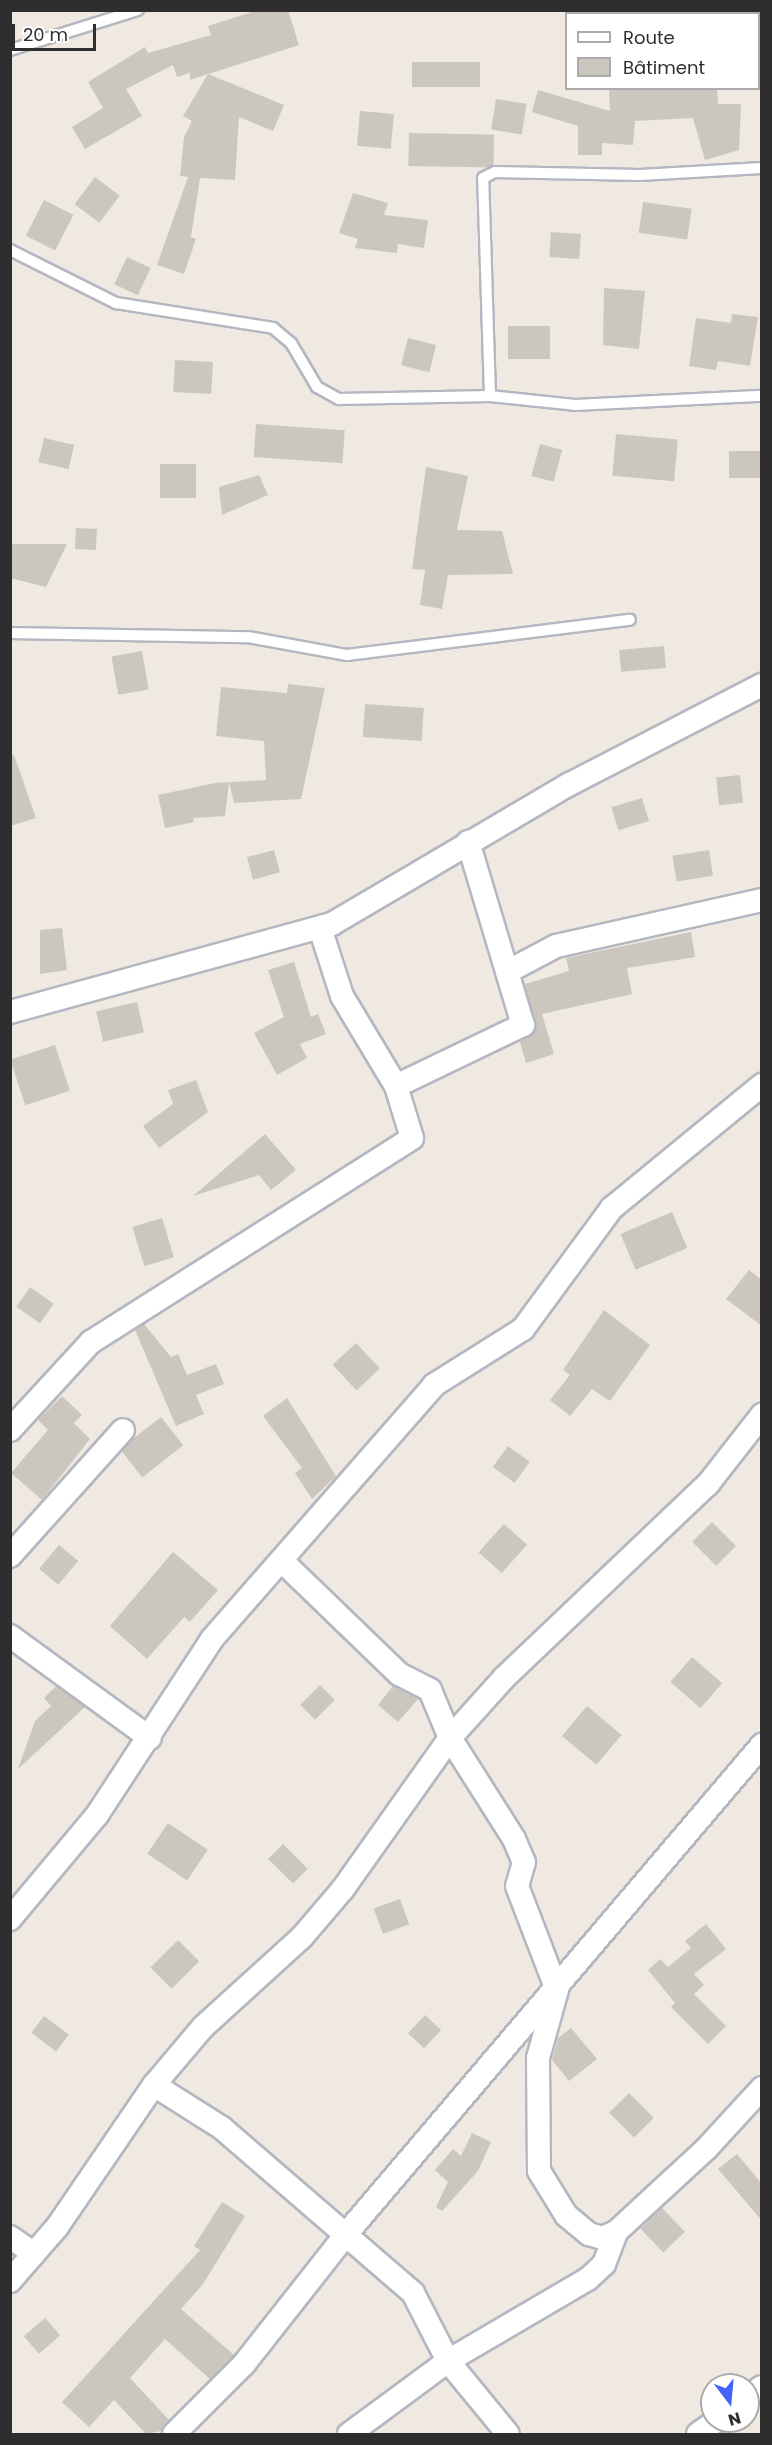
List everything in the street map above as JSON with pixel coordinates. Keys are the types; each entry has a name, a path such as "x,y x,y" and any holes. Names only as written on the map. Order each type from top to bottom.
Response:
{"street":[{"path":"10,1012 320,928 468,842 762,686"},
{"path":"396,1086 523,1025 468,842"},
{"path":"507,972 556,946 762,900"},
{"path":"10,1430 91,1342 406,1144 414,1130 396,1086 342,996 320,928"},
{"path":"10,1919 97,1815 150,1738 212,1639 435,1385 523,1329 612,1208 762,1085"},
{"path":"10,2281 34,2254 154,2085 203,2027 302,1936 344,1889 450,1738 504,1678 708,1484 762,1415"},
{"path":"10,1556 123,1430"},
{"path":"282,1561 399,1674 430,1690 450,1738 524,1862 517,1886 556,1990 538,2058 539,2171 566,2215 589,2234 602,2238 616,2232 706,2149 762,2088"},
{"path":"10,1636 150,1738"},
{"path":"174,2434 244,2364 347,2233 762,1745"},
{"path":"154,2085 222,2128 347,2233 413,2293 448,2361 508,2434"},
{"path":"349,2434 448,2361 588,2279 604,2264 616,2232"},
{"path":"10,2237 34,2254"}],"lane":[{"path":"10,50 138,10"},
{"path":"490,396 483,178 495,172 640,175 762,168"},
{"path":"10,250 116,303 273,328 291,343 317,387 339,399 490,396 575,405 762,396"},
{"path":"10,633 248,637 347,655 630,620"}],"building":[{"path":"258,10 288,10 299,45 190,80 190,73 177,77 173,65 126,89 142,116 85,149 72,127 103,108 88,82 145,47 148,53 211,35 208,26"},
{"path":"412,62 480,62 480,87 412,87"},
{"path":"208,74 284,105 273,131 239,117 235,180 200,178 191,237 196,239 184,274 157,265 188,177 180,176 184,137 192,121 183,116"},
{"path":"538,90 610,111 609,90 717,90 718,104 741,104 739,150 705,160 693,118 635,121 633,145 602,143 602,155 578,155 578,126 532,112"},
{"path":"496,99 527,104 522,134 491,130"},
{"path":"360,111 394,114 391,149 357,146"},
{"path":"409,133 494,134 493,167 408,166"},
{"path":"95,177 120,196 99,223 75,204"},
{"path":"353,193 388,203 384,215 428,220 424,248 398,244 397,253 355,248 358,239 339,233"},
{"path":"44,200 73,215 55,251 26,236"},
{"path":"643,202 692,209 687,240 639,233"},
{"path":"551,232 581,234 579,259 549,257"},
{"path":"127,257 151,268 138,295 114,284"},
{"path":"604,288 645,291 639,349 603,345"},
{"path":"732,314 758,317 750,366 718,361 716,370 689,366 696,318 731,323"},
{"path":"508,326 550,326 550,359 508,359"},
{"path":"408,338 436,345 429,372 401,365"},
{"path":"175,360 213,362 211,394 173,392"},
{"path":"256,424 345,430 342,463 254,457"},
{"path":"616,434 678,439 674,481 612,476"},
{"path":"44,438 74,445 69,469 38,462"},
{"path":"540,444 562,450 554,482 531,476"},
{"path":"729,451 762,451 762,478 729,478"},
{"path":"160,464 196,464 196,498 160,498"},
{"path":"426,467 468,476 457,530 502,531 513,574 448,575 442,609 420,605 425,570 412,569"},
{"path":"259,475 268,495 222,515 219,487"},
{"path":"76,528 97,529 96,550 75,549"},
{"path":"10,544 67,544 46,587 10,578"},
{"path":"664,646 666,668 621,672 619,650"},
{"path":"142,651 149,689 118,695 111,656"},
{"path":"288,684 325,688 301,799 234,803 229,782 266,780 264,741 216,736 221,687 287,693"},
{"path":"365,704 424,708 422,741 363,737"},
{"path":"14,755 36,818 10,826 10,756"},
{"path":"740,775 743,803 719,805 716,778"},
{"path":"229,782 225,816 193,818 194,822 165,828 158,795"},
{"path":"642,798 649,821 618,830 611,807"},
{"path":"274,850 280,872 253,879 247,857"},
{"path":"709,850 713,876 677,881 672,856"},
{"path":"62,928 67,970 40,974 40,930"},
{"path":"691,932 695,957 627,968 632,994 542,1014 554,1054 526,1063 520,1042 536,1027 525,984 569,971 566,958"},
{"path":"294,962 311,1017 318,1014 326,1034 300,1044 307,1058 277,1075 254,1033 284,1017 268,970"},
{"path":"137,1002 144,1032 103,1042 96,1011"},
{"path":"55,1045 70,1091 25,1105 10,1060"},
{"path":"196,1080 208,1112 159,1148 143,1126 173,1104 168,1090"},
{"path":"265,1134 296,1170 271,1190 259,1175 193,1196"},
{"path":"672,1212 687,1248 636,1270 620,1234"},
{"path":"162,1218 174,1257 144,1266 132,1227"},
{"path":"749,1270 762,1280 762,1326 726,1299"},
{"path":"30,1287 54,1304 40,1323 16,1307"},
{"path":"604,1310 650,1345 610,1401 592,1389 570,1416 550,1400 570,1375 563,1370"},
{"path":"144,1324 171,1357 178,1354 187,1375 216,1364 224,1384 196,1395 204,1414 176,1426 135,1330"},
{"path":"356,1343 380,1369 356,1390 333,1365"},
{"path":"62,1396 82,1415 74,1423 90,1439 42,1500 11,1473 48,1430 38,1420"},
{"path":"287,1398 336,1476 312,1499 295,1473 302,1468 263,1416"},
{"path":"161,1417 183,1445 142,1477 120,1449"},
{"path":"508,1446 530,1462 515,1483 493,1467"},
{"path":"712,1522 736,1546 716,1566 692,1542"},
{"path":"504,1524 527,1545 502,1573 479,1552"},
{"path":"59,1545 78,1561 58,1585 39,1569"},
{"path":"173,1552 218,1590 190,1622 184,1617 147,1659 110,1626"},
{"path":"692,1657 722,1683 701,1708 670,1682"},
{"path":"320,1685 335,1700 315,1720 300,1705"},
{"path":"56,1686 85,1707 18,1769 35,1721 51,1706 44,1698"},
{"path":"393,1686 418,1699 398,1722 378,1705"},
{"path":"587,1706 621,1735 596,1765 562,1736"},
{"path":"168,1823 208,1850 187,1881 147,1854"},
{"path":"283,1844 308,1869 293,1884 268,1859"},
{"path":"400,1899 409,1924 383,1934 374,1909"},
{"path":"706,1924 726,1949 694,1974 704,1985 694,1994 726,2026 708,2044 671,2007 675,2003 648,1970 660,1959 668,1967 691,1948 685,1941"},
{"path":"178,1940 199,1961 172,1989 150,1968"},
{"path":"425,2015 441,2030 424,2048 408,2033"},
{"path":"44,2016 69,2035 56,2051 31,2033"},
{"path":"571,2028 597,2059 569,2081 552,2060 558,2038"},
{"path":"629,2093 654,2118 634,2138 609,2113"},
{"path":"472,2133 491,2142 478,2171 442,2211 436,2207 448,2182 435,2170 453,2149 461,2156"},
{"path":"737,2154 762,2184 762,2221 718,2169"},
{"path":"222,2202 245,2216 203,2284 181,2309 234,2355 210,2379 165,2339 130,2378 169,2420 161,2431 146,2434 114,2400 89,2427 62,2402 200,2250 194,2246"},
{"path":"662,2208 685,2232 663,2253 640,2229"},
{"path":"45,2318 60,2335 39,2354 24,2336"}]}
